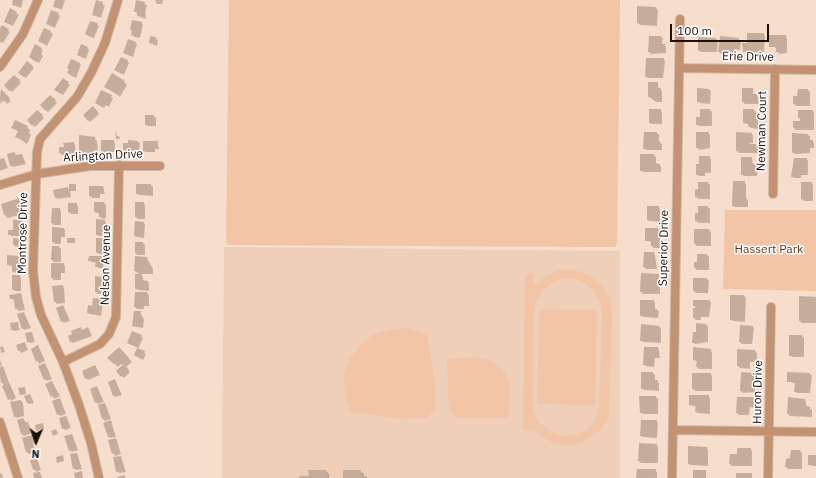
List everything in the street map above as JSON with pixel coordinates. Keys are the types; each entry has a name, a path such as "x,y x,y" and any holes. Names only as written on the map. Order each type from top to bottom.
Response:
{"street":[{"path":"0,67 24,34 38,0"},
{"name":"Montrose Drive","path":"99,478 91,442 63,362 41,315 36,297 33,271 36,174 37,152 40,139 77,97 91,73 105,43 118,0"},
{"name":"Superior Drive","path":"672,478 680,19"},
{"name":"Erie Drive","path":"679,68 816,70"},
{"name":"Newman Court","path":"774,194 775,69"},
{"name":"Nelson Avenue","path":"63,362 100,344 109,334 116,317 120,165"},
{"name":"Arlington Drive","path":"0,185 36,174 90,166 160,166"},
{"name":"Huron Drive","path":"768,478 771,307"},
{"path":"0,422 18,478"},
{"path":"673,430 816,432"}],"shaded area":[{"path":"224,247 620,251 620,478 222,478"}],"green space":[{"path":"229,0 620,0 617,242 615,247 228,245 226,242"},
{"name":"Hassert Park","path":"725,210 816,210 816,291 723,289"},
{"path":"569,269 582,272 594,278 603,287 610,299 612,312 609,415 603,427 593,437 581,443 567,446 554,443 542,437 532,428 532,431 523,431 525,274 534,274 534,285 544,277 556,271","holes":["562,279 574,279 585,283 594,291 600,301 602,312 599,412 594,422 587,429 577,434 567,436 556,434 547,429 539,422 534,412 534,312 536,301 542,291 551,283"]},
{"path":"539,309 597,310 595,405 537,404"},
{"path":"409,328 427,334 435,383 435,409 427,418 399,419 351,412 345,395 344,377 349,360 360,345 374,334 391,329"},
{"path":"479,357 490,360 499,366 506,375 510,385 509,418 458,418 449,410 447,359"}],"building":[{"path":"13,0 21,0 19,7 12,5"},
{"path":"55,0 63,0 61,9 53,7"},
{"path":"96,0 103,2 99,17 92,15"},
{"path":"136,0 145,2 143,13 146,13 145,17 137,16 137,12 134,12"},
{"path":"637,6 656,7 655,24 637,23"},
{"path":"10,8 17,12 11,25 4,22"},
{"path":"51,10 59,13 53,27 46,24"},
{"path":"132,20 142,22 139,37 131,35 132,30 130,30"},
{"path":"90,21 98,23 92,37 85,34"},
{"path":"2,25 9,29 0,43 0,28"},
{"path":"44,28 51,31 45,44 38,41"},
{"path":"747,33 764,33 763,51 743,52 742,43 747,43"},
{"path":"769,35 786,35 785,52 776,52 776,47 769,47"},
{"path":"150,36 156,37 155,44 149,43"},
{"path":"649,36 661,36 661,44 665,44 665,52 648,52"},
{"path":"720,36 739,38 739,49 733,48 733,52 718,52"},
{"path":"698,37 716,38 715,50 698,51"},
{"path":"128,39 136,42 131,56 123,53"},
{"path":"35,44 42,48 39,52 42,54 36,62 29,57"},
{"path":"81,44 88,47 84,58 77,55"},
{"path":"121,57 128,60 122,74 114,70"},
{"path":"646,58 664,58 662,77 645,77"},
{"path":"71,59 80,63 74,76 67,73 69,69 67,68"},
{"path":"27,61 33,66 24,77 18,73"},
{"path":"112,73 125,81 117,94 104,87"},
{"path":"14,75 20,80 9,91 4,85"},
{"path":"63,78 69,82 61,94 54,90"},
{"path":"648,82 658,82 658,88 661,88 661,100 653,100 653,97 648,97"},
{"path":"697,88 709,89 709,102 697,102"},
{"path":"742,88 753,88 753,94 757,94 757,102 742,102"},
{"path":"1,89 10,98 5,102 2,99 0,100"},
{"path":"798,89 808,89 808,104 793,104 793,96 797,96"},
{"path":"101,90 112,95 107,106 104,104 102,107 95,103"},
{"path":"50,95 56,100 46,111 40,105"},
{"path":"93,106 98,112 88,121 83,115"},
{"path":"649,109 661,109 661,123 649,123"},
{"path":"700,109 710,109 710,125 696,125 696,117 700,117"},
{"path":"743,109 754,109 754,115 756,115 756,127 748,127 749,123 743,123"},
{"path":"37,110 43,115 32,126 27,120"},
{"path":"798,110 813,110 812,128 793,128 793,121 800,121 800,118 798,118"},
{"path":"145,115 154,115 154,125 145,125"},
{"path":"15,120 28,126 26,130 29,131 24,141 15,137 18,131 11,128"},
{"path":"644,132 657,132 657,141 660,141 660,149 643,149"},
{"path":"696,132 709,132 708,147 696,148"},
{"path":"736,132 752,133 752,141 749,141 749,144 756,144 756,152 736,151"},
{"path":"792,133 808,134 808,140 813,140 813,146 808,146 808,152 792,153"},
{"path":"79,135 95,137 95,150 79,151"},
{"path":"101,140 114,140 114,151 101,151"},
{"path":"128,140 138,141 138,150 123,150 123,143 128,143"},
{"path":"143,141 158,141 158,147 154,147 154,151 143,151"},
{"path":"74,142 74,152 59,153 59,147 64,147 63,143"},
{"path":"15,152 15,155 22,154 24,162 10,166 7,154"},
{"path":"640,154 654,154 654,163 660,164 660,171 640,171"},
{"path":"699,156 710,156 709,171 703,171 703,175 696,175 696,164 699,164"},
{"path":"741,157 752,157 752,164 756,164 756,175 741,175"},
{"path":"4,158 7,167 0,169 0,159"},
{"path":"794,158 807,158 806,174 799,174 799,177 791,177"},
{"path":"733,181 745,181 745,198 747,198 747,206 732,206"},
{"path":"698,182 708,182 709,197 695,197 695,190 698,189"},
{"path":"801,182 812,182 812,199 801,199"},
{"path":"69,184 76,184 76,191 69,191"},
{"path":"136,184 151,184 151,194 136,194"},
{"path":"89,186 103,186 104,192 99,192 99,196 89,196"},
{"path":"68,187 69,195 55,198 53,190"},
{"path":"20,198 23,205 18,207 19,211 4,215 1,204"},
{"path":"94,202 104,202 104,217 99,217 99,212 94,212"},
{"path":"135,202 144,202 143,217 135,217"},
{"path":"68,203 77,203 77,212 68,212"},
{"path":"647,206 659,206 659,220 647,220"},
{"path":"698,206 708,206 708,221 695,221 695,213 698,213"},
{"path":"52,208 60,208 60,223 51,223"},
{"path":"96,219 105,220 104,235 96,235"},
{"path":"13,220 21,220 21,235 8,235 8,230 13,230"},
{"path":"135,221 144,222 143,236 134,236"},
{"path":"52,227 64,228 64,235 60,235 60,242 52,242"},
{"path":"645,228 658,228 658,246 651,246 651,241 645,241"},
{"path":"694,229 709,229 709,244 694,244"},
{"path":"13,238 20,239 20,245 13,245"},
{"path":"67,238 75,238 75,243 67,243"},
{"path":"96,238 105,238 105,253 96,253"},
{"path":"135,242 143,242 143,253 135,253"},
{"path":"52,246 59,246 59,260 51,260"},
{"path":"644,252 654,252 656,268 643,267"},
{"path":"697,254 707,254 707,268 694,268 694,262 697,262"},
{"path":"7,255 21,256 21,272 12,272 12,265 7,265"},
{"path":"89,256 102,256 102,267 95,267 96,261 88,261"},
{"path":"135,256 147,257 147,264 150,265 150,272 134,271"},
{"path":"51,263 64,263 64,271 59,271 59,278 51,278"},
{"path":"641,273 659,274 658,292 640,292"},
{"path":"135,274 142,274 142,280 148,281 147,289 135,289"},
{"path":"12,275 20,275 20,290 12,290"},
{"path":"95,276 104,277 104,292 95,292"},
{"path":"693,278 707,278 707,292 693,291"},
{"path":"63,285 64,301 54,302 52,286"},
{"path":"135,292 147,292 147,305 143,305 143,307 134,307"},
{"path":"21,293 24,308 15,309 14,299 10,299 9,295"},
{"path":"730,295 744,295 744,320 730,320"},
{"path":"799,296 816,297 816,322 799,321"},
{"path":"93,298 102,299 100,315 87,313 88,305 92,306"},
{"path":"640,300 654,300 654,309 657,309 657,316 640,316"},
{"path":"693,300 710,300 708,315 700,315 700,318 693,318 693,308 696,308 696,306 693,306"},
{"path":"63,305 69,319 61,322 56,308"},
{"path":"134,311 141,311 140,317 143,317 142,327 132,326"},
{"path":"24,312 29,326 22,329 17,314"},
{"path":"18,322 19,329 11,330 10,323"},
{"path":"696,323 706,324 706,340 700,340 700,343 692,343 693,332 696,332"},
{"path":"641,324 659,326 659,341 640,341"},
{"path":"740,325 753,326 751,342 739,342"},
{"path":"81,327 82,330 88,327 91,334 70,342 68,336 72,334 71,331"},
{"path":"132,331 142,335 137,347 127,343"},
{"path":"32,332 34,340 27,342 25,333"},
{"path":"789,335 802,335 803,356 789,356"},
{"path":"25,342 27,348 18,351 16,345"},
{"path":"38,345 44,359 36,362 31,349"},
{"path":"119,347 129,358 122,365 118,360 114,364 107,358"},
{"path":"644,347 658,347 658,357 653,357 653,365 643,365"},
{"path":"693,347 711,349 711,368 696,367 697,360 693,360"},
{"path":"137,348 145,351 141,359 134,355"},
{"path":"737,349 755,350 755,360 749,360 749,367 737,366"},
{"path":"45,363 51,377 44,380 38,366"},
{"path":"124,364 129,370 121,377 116,371"},
{"path":"95,365 99,373 85,379 82,371"},
{"path":"3,366 8,380 1,383 0,367"},
{"path":"641,372 653,372 653,380 658,380 657,389 641,389"},
{"path":"741,372 753,373 753,391 740,391"},
{"path":"787,372 810,373 809,391 794,392 795,382 787,382"},
{"path":"692,373 711,373 711,390 692,389"},
{"path":"115,379 120,393 113,396 108,382"},
{"path":"52,381 58,394 51,397 45,384"},
{"path":"9,383 15,396 8,400 2,386"},
{"path":"97,386 102,400 95,403 90,389"},
{"path":"25,387 26,394 20,395 18,388"},
{"path":"30,394 33,401 27,403 24,396"},
{"path":"689,395 709,395 709,412 695,412 696,405 689,405"},
{"path":"639,396 656,396 656,413 640,413"},
{"path":"737,397 753,397 753,406 748,406 748,414 736,413"},
{"path":"788,397 805,399 806,406 810,407 810,415 787,414"},
{"path":"60,398 65,412 57,415 52,401"},
{"path":"21,400 22,415 14,417 10,402"},
{"path":"105,403 110,417 102,419 98,405"},
{"path":"66,416 70,426 62,429 59,418"},
{"path":"23,418 25,423 28,422 31,431 21,434 17,420"},
{"path":"111,420 115,435 108,437 103,423"},
{"path":"641,420 657,420 656,437 640,436"},
{"path":"43,423 44,428 36,431 35,425"},
{"path":"36,434 38,441 32,442 34,450 26,452 22,438"},
{"path":"72,434 77,448 69,451 64,436"},
{"path":"116,438 120,452 112,454 108,440"},
{"path":"639,443 657,444 656,462 638,461"},
{"path":"688,446 707,447 707,464 688,464"},
{"path":"737,448 751,448 750,465 729,464 730,454 737,454"},
{"path":"791,450 800,450 800,468 785,467 786,459 790,458"},
{"path":"77,453 81,467 73,469 70,454"},
{"path":"63,455 64,461 57,463 56,457"},
{"path":"808,455 816,455 816,466 808,465"},
{"path":"121,456 124,470 116,472 113,457"},
{"path":"37,458 40,469 33,470 30,460"},
{"path":"637,469 656,469 655,477 636,478"},
{"path":"308,470 326,470 327,478 299,478 299,476 309,476"},
{"path":"343,470 361,470 361,476 367,476 367,478 343,478"},
{"path":"693,470 706,470 706,478 693,478"},
{"path":"82,471 83,478 75,478 74,473"},
{"path":"40,472 42,478 34,478 33,473"},
{"path":"736,473 752,473 752,478 736,478"}]}
